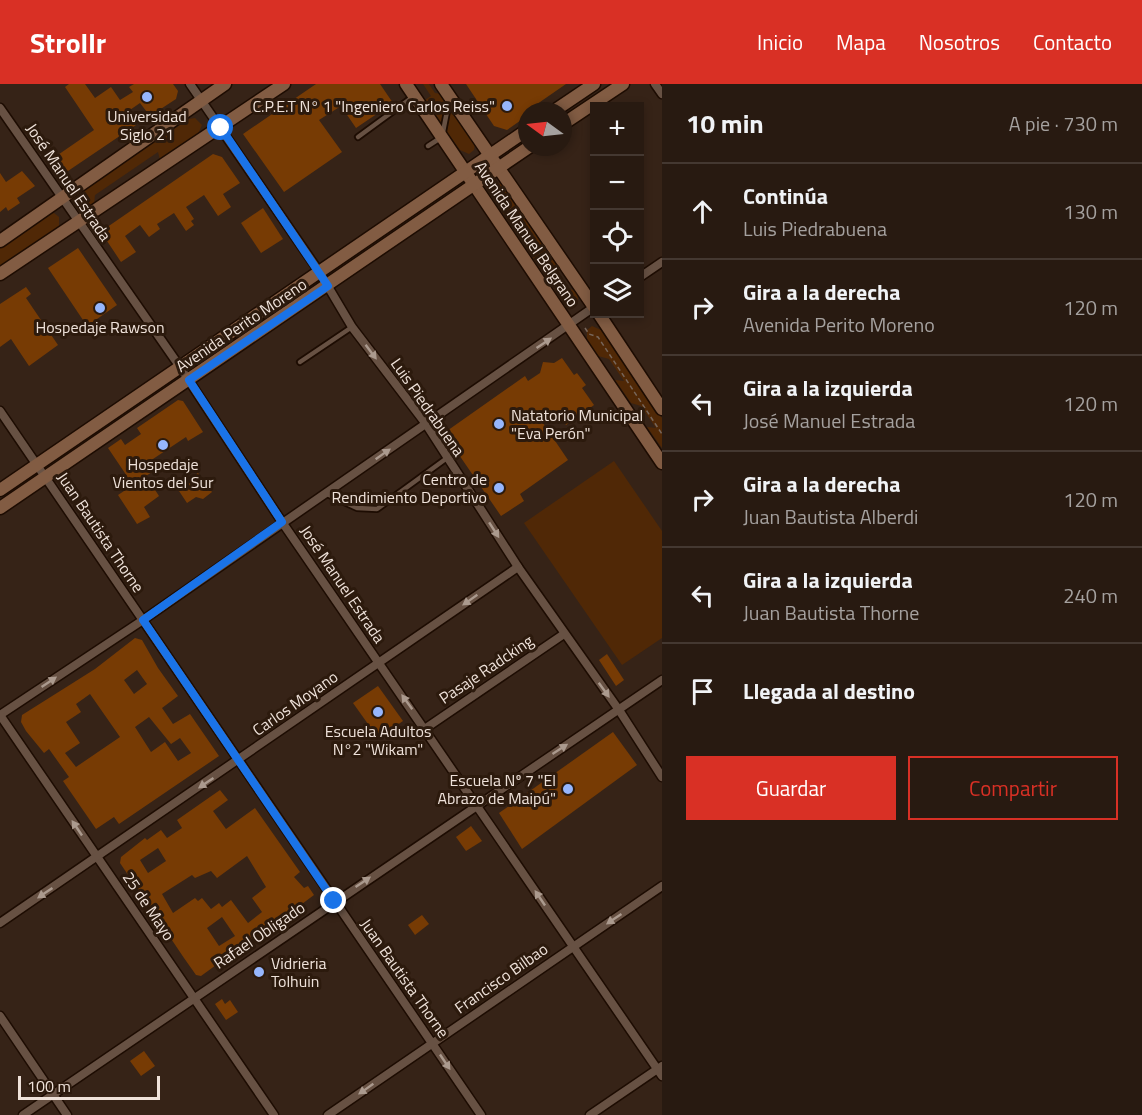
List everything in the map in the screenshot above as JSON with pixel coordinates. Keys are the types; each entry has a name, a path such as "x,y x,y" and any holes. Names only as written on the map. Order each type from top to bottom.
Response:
{"main road":[{"path":"0,241 225,84"},
{"path":"0,274 284,84"},
{"name":"Avenida Manuel Belgrano","path":"406,84 574,323 662,463"},
{"name":"Avenida Manuel Belgrano","path":"441,84 590,301"},
{"path":"567,102 594,84"},
{"path":"572,118 623,84"},
{"name":"Avenida Perito Moreno","path":"0,490 518,136"},
{"name":"Avenida Perito Moreno","path":"0,508 518,155"},
{"name":"Avenida Manuel Belgrano","path":"602,318 662,408"},
{"path":"650,445 662,451"}],"street":[{"name":"Luis Piedrabuena","path":"190,84 320,273 352,327 426,424 518,567 619,710 662,777"},
{"path":"655,84 662,94"},
{"name":"José Manuel Estrada","path":"0,108 189,380 282,522 426,728 573,947 660,1070"},
{"path":"644,274 662,262"},
{"path":"0,715 143,620 282,522 327,494 590,310"},
{"name":"Juan Bautista Thorne","path":"0,411 481,1115"},
{"name":"Carlos Moyano","path":"0,923 518,567"},
{"name":"Pasaje Radcking","path":"426,728 564,634"},
{"name":"Rafael Obligado","path":"23,1115 476,804 662,680"},
{"name":"25 de Mayo","path":"0,715 274,1115"},
{"name":"Francisco Bilbao","path":"328,1115 662,886"},
{"path":"0,1016 67,1115"},
{"path":"590,1115 660,1070"}],"lane":[{"path":"358,137 414,96"},
{"path":"428,146 442,137 450,97"},
{"path":"300,362 352,327"},
{"path":"327,494 357,508 377,509 447,458"}],"path":[{"path":"500,167 499,192 540,255 542,266"},
{"path":"574,323 589,334 598,337 662,434"}],"shaded area":[{"path":"423,84 429,84 435,93 442,94 446,100 442,124 425,100 431,96"},
{"path":"451,108 475,144 474,150 469,154 460,150 447,132"},
{"path":"195,118 202,125 198,134 160,160 158,152 95,195 94,204 88,205 82,201 81,195 85,189 189,119"},
{"path":"497,183 504,185 562,270 553,267 566,287 577,292 578,299 575,305 568,306 563,302 492,197 490,190"},
{"path":"54,213 59,217 59,227 0,268 0,247 47,215"},
{"path":"592,326 601,330 662,418 662,448 647,427 656,428 641,406 631,403 615,380 624,381 609,359 598,356 587,340 587,330"},
{"path":"614,461 662,531 662,638 622,665 524,523"}],"building":[{"path":"69,84 85,84 95,98 111,87 120,100 133,92 129,87 134,84 173,84 178,91 176,99 150,116 140,103 127,112 136,125 65,173 60,171 52,159 94,130 65,87"},
{"path":"316,84 380,84 393,103 356,128 341,106 319,120 342,152 284,192 243,134"},
{"name":"C.P.E.T N° 1 \"Ingeniero Carlos Reiss\"","path":"466,84 566,84 540,102 518,102 518,122 507,130 494,126"},
{"path":"213,154 222,157 240,183 223,194 231,207 218,216 204,195 186,207 194,219 191,221 194,225 186,231 174,213 157,224 160,229 149,237 140,225 125,236 136,252 121,262 103,235 103,230"},
{"path":"22,171 35,186 17,198 20,203 8,211 6,207 0,212 0,173 6,182"},
{"path":"263,208 283,239 261,253 241,223"},
{"path":"78,248 117,305 87,326 48,268"},
{"path":"26,287 31,294 26,298 58,345 29,366 11,339 0,347 0,304"},
{"path":"562,358 574,375 577,373 586,385 582,388 594,405 586,411 583,420 573,420 566,425 558,413 543,423 568,460 520,494 524,501 501,516 444,433 525,376 528,381 540,373 543,362 554,363"},
{"path":"178,400 183,401 203,432 188,441 186,437 150,461 155,470 146,476 159,496 144,507 150,517 137,524 118,495 133,485 108,448 121,439 125,445 141,434 137,428"},
{"path":"198,473 212,492 203,499 196,497 187,503 177,488"},
{"path":"135,638 142,640 178,696 162,708 173,724 190,714 219,756 119,824 114,817 96,829 63,781 69,777 49,749 44,753 21,722 22,715 95,669","holes":["137,670 147,684 134,694 124,680","90,694 120,737 76,767 65,753 80,743 66,722 81,712 76,704","149,717 171,744 180,738 191,753 178,761 165,742 151,752 135,727"]},
{"path":"607,654 624,680 616,686 599,660"},
{"name":"Escuela Adultos N°2 \"Wikam\"","path":"378,686 403,721 378,738 353,703"},
{"name":"Escuela Nº 7 \"El Abrazo de Maipú\"","path":"613,732 637,765 522,849 499,813"},
{"path":"220,790 228,800 213,811 226,829 255,808 300,872 294,877 304,888 308,886 314,895 263,933 246,944 244,941 221,957 223,960 201,976 196,975 120,863 121,857 145,838 147,840 161,830 167,838 182,828 177,820","holes":["158,848 166,861 148,873 140,860","247,856 266,887 252,898 262,912 248,923 231,900 222,907 219,903 211,909 202,898 198,901 195,898 173,913 162,894 192,875 195,878 211,871 217,878","222,917 235,936 219,946 207,928"]},
{"path":"471,826 482,841 466,851 456,837"},
{"path":"422,915 429,924 415,935 408,925"},
{"path":"222,999 225,1004 230,1000 238,1012 226,1020 215,1004"},
{"path":"144,1051 155,1066 141,1076 130,1061"}],"place":[{"name":"Universidad Siglo 21","path":"147,97"},
{"name":"C.P.E.T N° 1 \"Ingeniero Carlos Reiss\"","path":"507,106"},
{"name":"Hospedaje Rawson","path":"100,308"},
{"name":"Natatorio Municipal \"Eva Perón\"","path":"499,424"},
{"name":"Hospedaje Vientos del Sur","path":"163,445"},
{"name":"Centro de Rendimiento Deportivo","path":"499,488"},
{"name":"Escuela Adultos N°2 \"Wikam\"","path":"378,712"},
{"name":"Escuela Nº 7 \"El Abrazo de Maipú\"","path":"568,789"},
{"name":"Vidrieria Tolhuin","path":"259,972"}],"route":[{"path":"221,128 328,286 189,380 282,522 143,620 334,901"}]}
